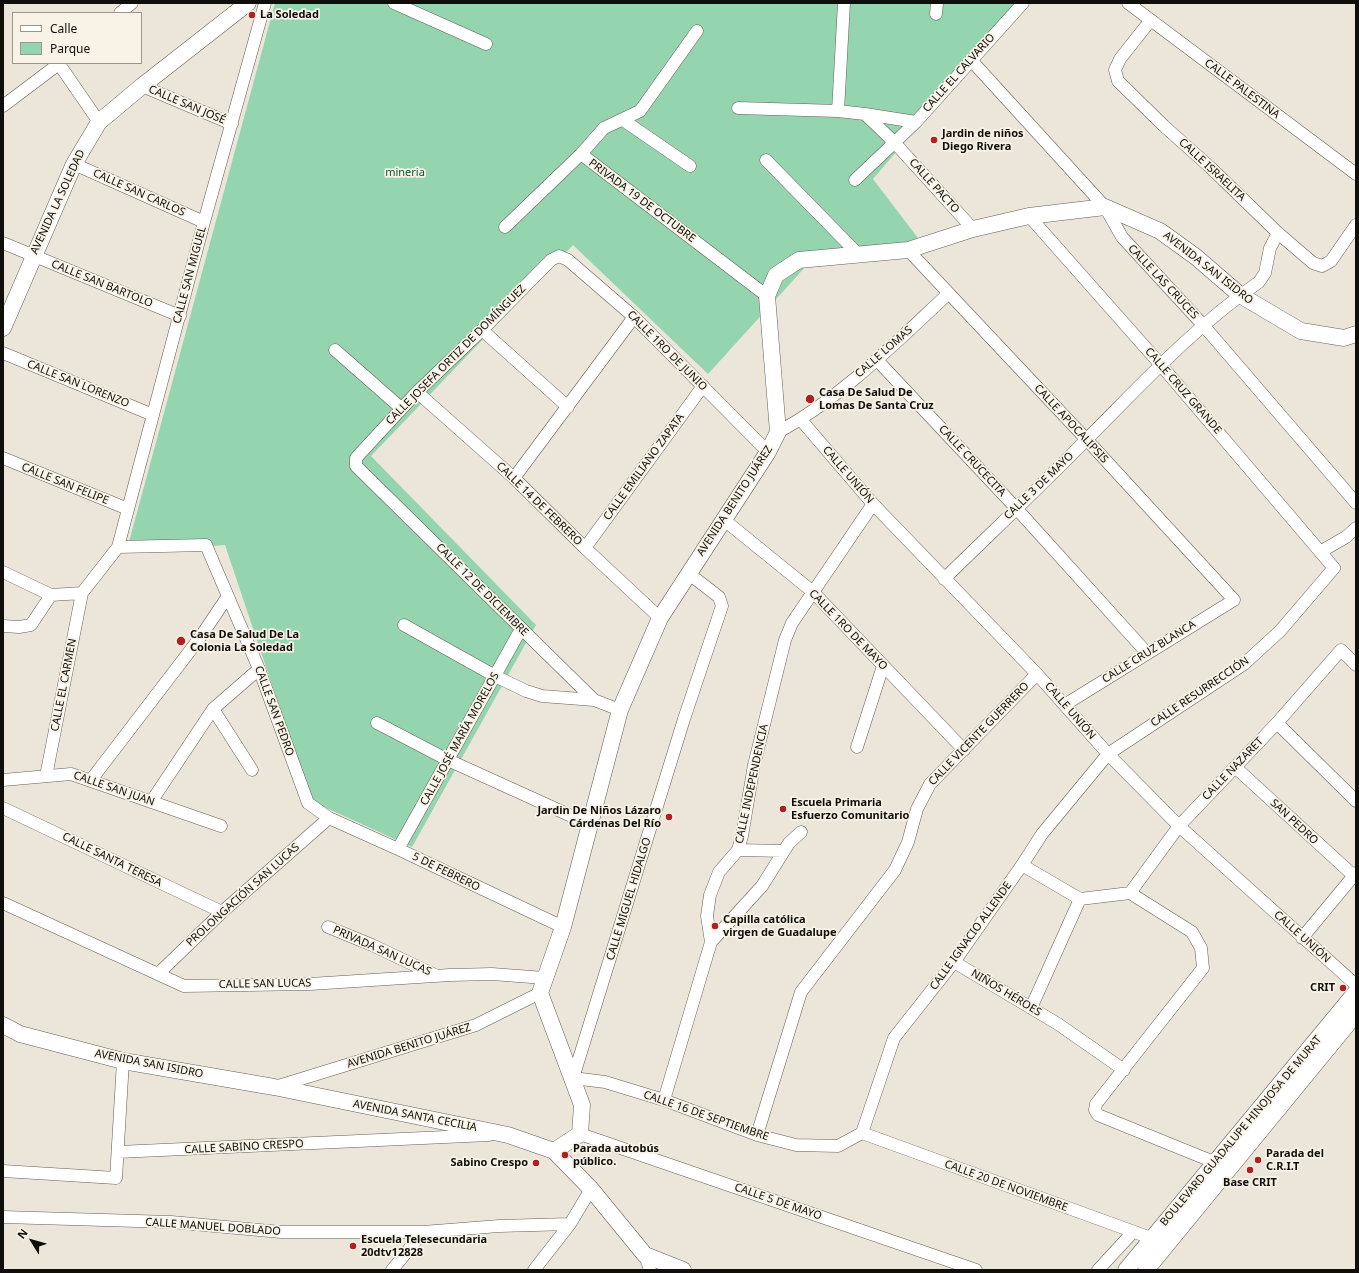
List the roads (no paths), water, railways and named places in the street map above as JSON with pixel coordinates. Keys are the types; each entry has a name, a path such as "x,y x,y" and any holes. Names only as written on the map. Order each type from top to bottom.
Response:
{"street":[{"path":"121,12 132,3"},
{"name":"CALLE SAN MIGUEL","path":"118,547 204,222 265,3"},
{"path":"394,3 486,44"},
{"path":"838,111 844,3"},
{"name":"CALLE EL CALVARIO","path":"855,180 916,122 1023,3"},
{"name":"CALLE PALESTINA","path":"1128,3 1356,174"},
{"name":"AVENIDA LA SOLEDAD","path":"3,328 33,255 74,164 99,122 246,4"},
{"name":"CALLE ISRAELITA","path":"1150,21 1120,59 1115,70 1118,80 1164,126 1211,168 1278,233 1314,263 1322,266 1330,261 1356,225"},
{"path":"581,154 604,128 640,111 697,31"},
{"name":"CALLE LAS CRUCES","path":"971,60 1105,207 1122,237 1203,325 1356,503"},
{"path":"3,106 59,64"},
{"path":"61,64 99,122"},
{"name":"CALLE SAN JOSÉ","path":"142,86 232,124"},
{"path":"738,108 838,111 916,122"},
{"name":"CALLE PACTO","path":"864,114 894,142 973,229"},
{"path":"623,120 690,166"},
{"name":"PRIVADA 19 DE OCTUBRE","path":"505,227 581,154 767,296"},
{"path":"766,160 858,254"},
{"name":"CALLE SAN CARLOS","path":"74,164 204,222"},
{"path":"778,432 767,296 776,275 799,260 908,250 973,229 1029,216 1105,207"},
{"name":"AVENIDA SAN ISIDRO","path":"1105,207 1160,231 1196,256 1240,295 1301,331 1344,338 1356,334"},
{"name":"CALLE CRUZ GRANDE","path":"1029,216 1160,364 1334,568"},
{"name":"CALLE 3 DE MAYO","path":"944,578 1087,440 1160,364 1203,325 1240,295 1259,282 1265,273 1270,248 1278,233"},
{"name":"CALLE SAN BARTOLO","path":"3,243 180,316"},
{"name":"CALLE APOCALIPSIS","path":"908,250 1087,440 1234,600"},
{"name":"CALLE 1RO DE JUNIO","path":"559,256 568,260 634,317 768,452"},
{"name":"CALLE JOSEFA ORTIZ DE DOMÍNGUEZ","path":"356,458 417,392 482,330 551,260 559,256"},
{"name":"CALLE LOMAS","path":"778,432 801,420 877,360 948,294"},
{"path":"514,478 568,408 634,317"},
{"path":"482,330 568,408"},
{"path":"335,350 401,408"},
{"name":"CALLE SAN LORENZO","path":"3,353 153,415"},
{"name":"CALLE CRUCECITA","path":"877,360 1016,508 1147,653"},
{"name":"CALLE EMILIANO ZAPATA","path":"585,548 703,386"},
{"name":"CALLE 14 DE FEBRERO","path":"417,392 514,478 585,548 660,618"},
{"name":"CALLE UNIÓN","path":"801,420 872,504 1066,704 1108,754 1179,826 1356,985"},
{"name":"AVENIDA BENITO JUÁREZ","path":"274,1087 476,1026 543,986 563,928 620,710 660,618 768,452 778,432"},
{"name":"CALLE SAN FELIPE","path":"3,458 128,509"},
{"name":"CALLE 12 DE DICIEMBRE","path":"356,458 356,466 594,700 620,710"},
{"name":"CALLE INDEPENDENCIA","path":"664,1100 711,942 707,916 710,895 719,872 738,850 754,765 785,640 792,623 872,504"},
{"name":"CALLE 1RO DE MAYO","path":"723,520 813,592 964,750"},
{"path":"1320,552 1346,537 1356,528"},
{"name":"CALLE SAN PEDRO","path":"118,547 206,545 260,669 308,803 329,818"},
{"path":"3,572 51,595 82,593 118,547"},
{"name":"CALLE RESURRECCIÓN","path":"1108,754 1244,664 1280,631 1334,568"},
{"name":"CALLE MIGUEL HIDALGO","path":"573,1078 682,726 722,606 719,597 688,573"},
{"name":"CALLE EL CARMEN","path":"46,776 82,593"},
{"path":"3,626 19,627 31,625 51,595"},
{"path":"91,780 198,640 228,596"},
{"name":"CALLE CRUZ BLANCA","path":"1066,704 1234,600"},
{"path":"404,625 495,676 526,691 542,696 594,700"},
{"name":"CALLE JOSÉ MARÍA MORELOS","path":"398,849 521,629"},
{"name":"CALLE NAZARET","path":"1130,893 1179,826 1277,724 1341,650 1356,665"},
{"path":"857,747 883,666"},
{"path":"151,802 213,708 260,669"},
{"name":"CALLE VICENTE GUERRERO","path":"757,1135 801,992 895,870 908,842 917,809 930,784 1037,674"},
{"path":"213,708 252,770"},
{"path":"377,723 448,760 589,824"},
{"path":"1277,724 1356,801"},
{"name":"CALLE IGNACIO ALLENDE","path":"862,1133 894,1038 954,962 1042,834 1108,754"},
{"name":"SAN PEDRO","path":"1235,767 1355,875"},
{"name":"CALLE SAN JUAN","path":"3,780 71,774 221,826"},
{"name":"CALLE SANTA TERESA","path":"3,808 222,912"},
{"name":"5 DE FEBRERO","path":"329,818 398,849 563,928"},
{"name":"PROLONGACIÓN SAN LUCAS","path":"158,973 222,912 329,818"},
{"path":"711,942 762,886 789,843 801,832"},
{"path":"738,850 784,851"},
{"path":"1022,865 1080,899 1130,893 1192,932 1201,948 1203,968 1096,1104 1094,1110 1098,1115 1214,1162"},
{"path":"1302,938 1355,875"},
{"path":"1031,1008 1080,899"},
{"name":"CALLE SAN LUCAS","path":"3,903 184,986 310,984 492,974 543,986"},
{"name":"PRIVADA SAN LUCAS","path":"328,927 372,945 436,976"},
{"name":"NIÑOS HÉROES","path":"954,962 1058,1024 1124,1070"},
{"path":"543,986 582,1105 580,1134 554,1151 591,1189 647,1263 683,1270"},
{"name":"BOULEVARD GUADALUPE HINOJOSA DE MURAT","path":"1126,1270 1356,992"},
{"name":"BOULEVARD GUADALUPE HINOJOSA DE MURAT","path":"1146,1270 1356,1014"},
{"name":"AVENIDA SAN ISIDRO","path":"3,1025 20,1034 123,1061 274,1087"},
{"path":"3,1171 116,1178 123,1061"},
{"name":"CALLE 16 DE SEPTIEMBRE","path":"573,1078 605,1082 664,1100 757,1135 796,1145 838,1146 862,1133"},
{"name":"AVENIDA SANTA CECILIA","path":"274,1087 508,1135 554,1151"},
{"name":"CALLE 20 DE NOVIEMBRE","path":"862,1133 1151,1238"},
{"name":"CALLE 5 DE MAYO","path":"580,1134 976,1270"},
{"name":"CALLE SABINO CRESPO","path":"118,1152 508,1135"},
{"path":"534,1270 570,1224 591,1189"},
{"name":"CALLE MANUEL DOBLADO","path":"3,1217 171,1222 281,1232 423,1232 499,1226 570,1224"},
{"path":"392,1270 423,1232"},
{"path":"1098,1270 1133,1232"}],"place":[{"name":"La Soledad","path":"252,15"},
{"name":"Jardin de niños Diego Rivera","path":"934,140"},
{"name":"Casa De Salud De Lomas De Santa Cruz","path":"810,399"},
{"name":"Casa De Salud De La Colonia La Soledad","path":"181,641"},
{"name":"Escuela Primaria Esfuerzo Comunitario","path":"783,809"},
{"name":"Jardin De Niños Lázaro Cárdenas Del Río","path":"669,817"},
{"name":"Capilla católica virgen de Guadalupe","path":"715,926"},
{"name":"CRIT","path":"1343,988"},
{"name":"Parada autobús público.","path":"565,1155"},
{"name":"Parada del C.R.I.T","path":"1258,1160"},
{"name":"Sabino Crespo","path":"536,1163"},
{"name":"Base CRIT","path":"1250,1170"},
{"name":"Escuela Telesecundaria 20dtv12828","path":"353,1246"}],"park label":[{"name":"mineria","path":"405,173"}]}
